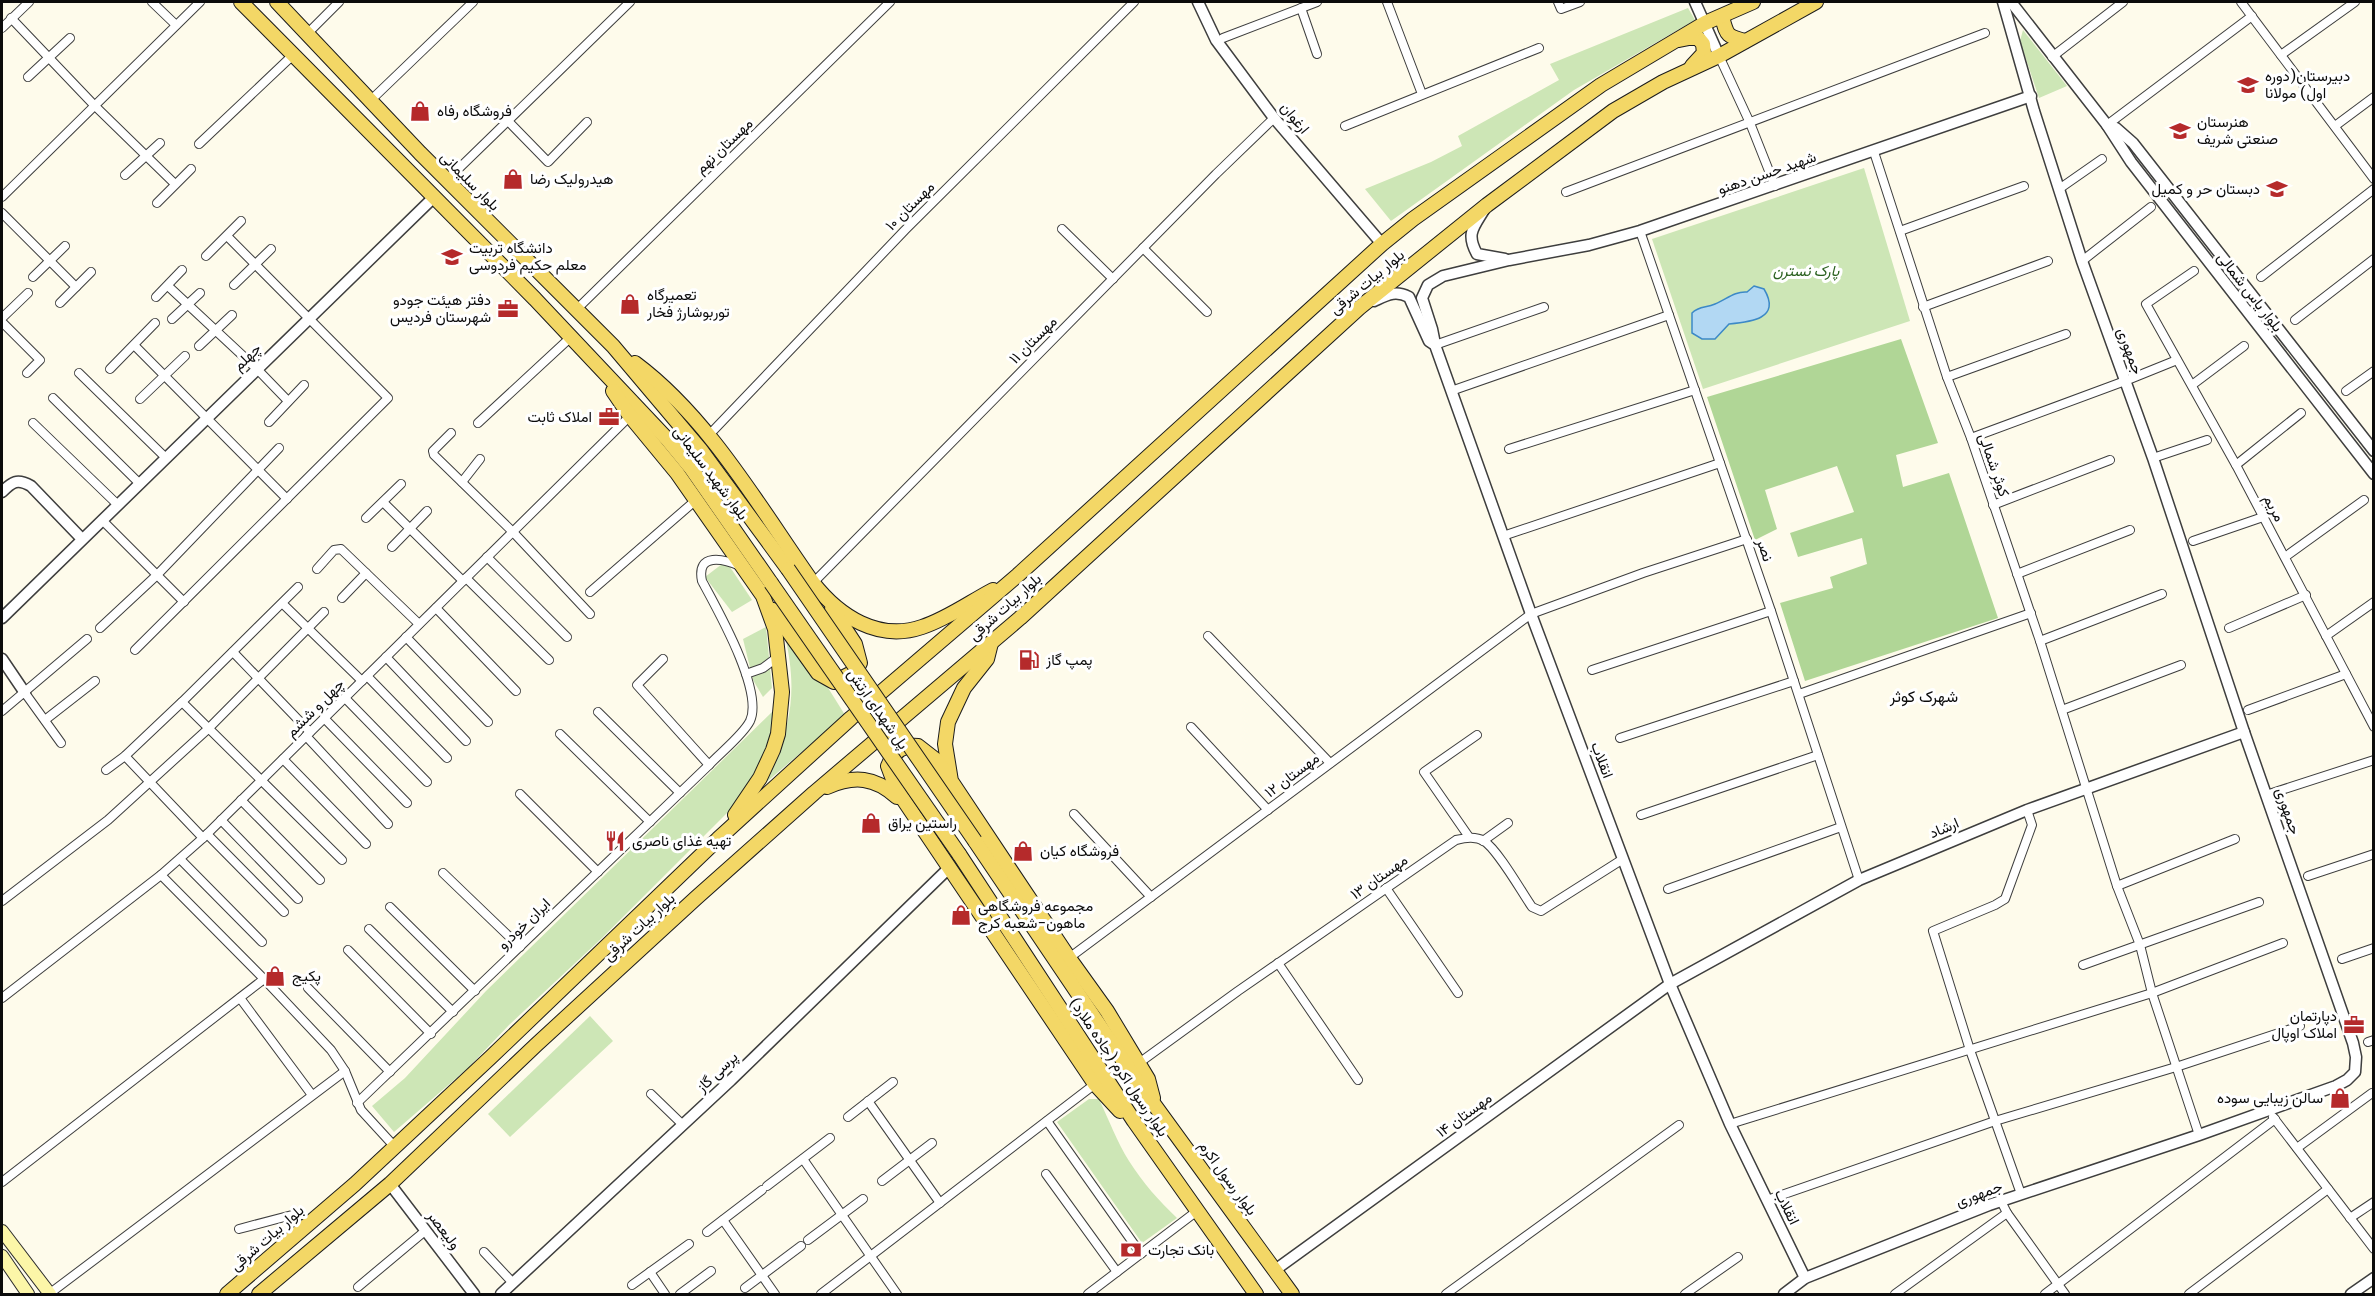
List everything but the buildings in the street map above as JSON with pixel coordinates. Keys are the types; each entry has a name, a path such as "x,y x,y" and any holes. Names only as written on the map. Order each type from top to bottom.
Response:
{"main road":[{"path":"241,2 594,362 630,416 696,500 818,673 834,682 854,672 860,663 855,644 709,435 657,379 613,346"},
{"name":"بلوار سلیمانی","path":"277,2 447,180 613,346 643,381"},
{"name":"بلوار بیات شرقی","path":"227,1294 355,1185 394,1146 492,1057 718,839 851,718 1018,575 1382,244 1601,85 1705,23 1753,2"},
{"name":"بلوار بیات شرقی","path":"258,1294 390,1185 507,1072 696,898 814,793 991,643 1359,308 1487,205 1613,111 1816,2"},
{"path":"1722,17 1725,32 1730,37 1745,41"},
{"path":"1672,42 1698,38 1704,53 1690,68"},
{"name":"بلوار شهید سلیمانی","path":"594,362 668,440 691,468 771,583"},
{"name":"بلوار شهید سلیمانی","path":"643,381 700,449 788,569"},
{"name":"پل شهدای ارتش","path":"788,569 975,841"},
{"path":"827,601 851,620 877,630 922,628 1018,575"},
{"name":"پل شهدای ارتش","path":"771,583 959,854"},
{"path":"718,839 760,778 773,750 782,715 782,692 775,629 763,596"},
{"path":"951,781 945,744 948,722 964,688 987,659 991,643"},
{"path":"1134,1121 1118,1109 1095,1084 897,790 888,766 902,747 918,746 928,753 951,781 1107,1011 1148,1079 1155,1106"},
{"path":"814,793 838,782 867,779 886,787 911,809"},
{"name":"بلوار رسول اکرم (جاده ملارد)","path":"975,841 1137,1081"},
{"name":"بلوار رسول اکرم (جاده ملارد)","path":"959,854 1134,1121 1256,1294"},
{"path":"492,1057 495,1069 507,1072"},
{"path":"471,1076 483,1080 488,1091"},
{"name":"بلوار رسول اکرم","path":"1137,1081 1292,1294"},
{"path":"2,1231 50,1294"},
{"path":"2,1256 28,1294"}],"street":[{"path":"2,28 29,2"},
{"path":"152,2 176,25"},
{"path":"2,197 200,2"},
{"path":"307,34 339,2"},
{"path":"370,101 473,2"},
{"path":"447,180 630,2"},
{"name":"مهستان نهم","path":"577,309 890,2"},
{"name":"مهستان ۱۰","path":"709,435 905,230 1134,2"},
{"name":"ارغوان","path":"1198,2 1216,40 1275,118 1382,244"},
{"path":"1223,38 1317,2"},
{"path":"1387,2 1422,94"},
{"path":"1558,2 1561,9 1580,2"},
{"path":"1695,2 1750,123 1775,186"},
{"name":"جمهوری","path":"1785,1294 1805,1278 2001,1201 2346,1081 2355,1072 2353,1043 2244,732 2153,458 2082,261 2003,2"},
{"name":"بلوار یاس شمالی","path":"2011,2 2052,57 2108,125 2131,162 2355,452 2370,461 2373,474"},
{"path":"2052,57 2124,2"},
{"path":"2241,2 2373,179"},
{"path":"2281,55 2355,2"},
{"path":"1301,8 1317,54"},
{"path":"2108,125 2252,16"},
{"path":"11,18 94,105 175,184"},
{"path":"1566,192 1986,33"},
{"path":"28,77 70,38"},
{"path":"1345,126 1539,48"},
{"path":"199,144 293,55"},
{"name":"شهید حسن دهنو","path":"1435,345 1422,298 1428,285 1443,276 1509,260 1589,245 1640,231 2031,96"},
{"path":"2334,126 2373,97"},
{"name":"مهستان ۱۱","path":"813,583 1243,146 1275,118"},
{"path":"508,121 548,162 587,122"},
{"name":"بلوار یاس شمالی","path":"2108,125 2116,128 2133,143 2371,444"},
{"path":"125,175 160,142"},
{"name":"کوثر شمالی","path":"1874,152 1923,307 2031,613 2117,886 2140,945 2152,993 2199,1134"},
{"path":"2059,189 2102,159"},
{"path":"157,203 192,169"},
{"path":"1900,231 2024,186"},
{"path":"2261,277 2373,189"},
{"name":"چهلم","path":"2,618 433,198"},
{"path":"1487,205 1472,230 1470,242 1477,254 1509,260"},
{"path":"2082,261 2151,207"},
{"path":"2,213 76,287"},
{"path":"206,256 241,221"},
{"path":"1062,229 1113,279"},
{"name":"نصر","path":"1640,231 1747,539 1859,880"},
{"path":"135,650 388,398 227,236"},
{"path":"33,277 65,246"},
{"path":"1143,248 1207,312"},
{"path":"234,285 271,249"},
{"path":"2295,320 2373,259"},
{"path":"1923,307 2048,261"},
{"path":"156,297 182,270"},
{"name":"مریم","path":"2193,271 2146,304 2306,595 2346,674 2371,716 2373,726"},
{"path":"60,303 91,273"},
{"path":"168,286 288,401"},
{"path":"27,293 2,320 40,360 27,373"},
{"path":"172,319 200,293"},
{"name":"انقلاب","path":"1359,308 1390,293 1401,293 1409,297 1429,342 1435,345 1531,614 1670,984 1730,1124 1805,1278"},
{"path":"1435,345 1545,307"},
{"path":"199,346 232,315"},
{"path":"1451,391 1668,315"},
{"path":"110,369 155,323"},
{"path":"1947,377 2066,334"},
{"path":"478,423 571,337"},
{"path":"135,346 287,499"},
{"path":"2192,385 2244,346"},
{"path":"140,399 185,356"},
{"path":"1971,438 2177,360"},
{"path":"2346,391 2373,371"},
{"path":"79,373 166,458"},
{"path":"269,422 304,385"},
{"path":"1509,449 1695,390"},
{"path":"53,398 139,483"},
{"path":"2236,465 2301,413"},
{"name":"چهل و ششم","path":"2,998 161,875 205,836 630,416"},
{"path":"33,423 118,505"},
{"path":"451,433 433,452 434,455 513,532 590,614"},
{"path":"2153,458 2207,440"},
{"path":"2355,452 2371,444"},
{"path":"100,628 157,575 279,448"},
{"path":"462,482 480,459"},
{"path":"1993,505 2110,460"},
{"path":"1503,536 1720,463"},
{"path":"2,492 15,481 21,480 31,486 82,539"},
{"path":"366,518 401,484"},
{"path":"590,592 696,500"},
{"path":"2285,557 2364,500"},
{"path":"383,502 549,660"},
{"path":"392,547 427,511"},
{"path":"2193,541 2262,517"},
{"path":"102,520 184,602"},
{"path":"2017,574 2130,530"},
{"name":"مهستان ۱۲","path":"1069,958 1531,614 1747,539"},
{"path":"317,569 337,548 341,549 419,624"},
{"path":"487,557 567,637"},
{"path":"744,568 717,558 703,567 700,574 724,621 746,674 763,668 779,656"},
{"path":"342,598 366,573"},
{"path":"106,770 182,702 298,587"},
{"path":"2040,641 2162,594"},
{"path":"2229,628 2306,595"},
{"path":"2326,636 2373,602"},
{"path":"283,604 447,758"},
{"path":"436,608 516,691"},
{"path":"1592,670 1771,611"},
{"path":"2,902 108,820 209,728 324,612"},
{"path":"1802,693 2031,613"},
{"path":"1208,636 1330,763"},
{"path":"406,637 488,722"},
{"path":"2,711 87,639"},
{"path":"233,652 388,824"},
{"path":"386,657 466,741"},
{"path":"2,659 61,743"},
{"path":"663,659 637,686 709,765"},
{"path":"2062,710 2181,665"},
{"name":"ایران خودرو","path":"357,1103 709,765 749,723 753,702 746,674"},
{"path":"2248,710 2346,674"},
{"path":"45,720 95,681"},
{"path":"1620,738 1794,681"},
{"path":"345,698 427,782"},
{"path":"182,702 342,861"},
{"path":"598,712 680,793"},
{"path":"324,718 407,803"},
{"path":"1191,726 1268,810"},
{"name":"ارشاد","path":"1670,984 1859,880 2027,810 2244,732"},
{"path":"560,734 650,822"},
{"path":"1477,735 1424,772 1469,837 1483,841 1495,853 1532,907 1541,911 1623,859"},
{"path":"1641,815 1818,755"},
{"path":"124,756 149,783 284,912"},
{"path":"283,759 366,844"},
{"path":"2266,795 2373,760"},
{"path":"520,794 598,872"},
{"path":"241,800 320,880"},
{"path":"2021,1194 1970,1050 1933,931 2005,899 2032,825 2027,810"},
{"path":"1074,814 1151,897"},
{"path":"221,820 298,898"},
{"path":"1483,841 1508,823"},
{"path":"1668,889 1841,827"},
{"name":"مهستان ۱۳","path":"1139,1063 1278,963 1456,840 1469,837"},
{"path":"2117,886 2235,839"},
{"path":"2308,876 2373,854"},
{"path":"180,859 262,942"},
{"name":"پرسی گاز","path":"501,1294 683,1125 950,867"},
{"path":"443,873 520,947"},
{"path":"161,875 331,1050 345,1071 357,1103 394,1146"},
{"path":"1386,888 1458,993"},
{"path":"2083,965 2259,902"},
{"path":"390,907 475,991"},
{"path":"369,929 453,1012"},
{"path":"1730,1124 2152,993 2283,943"},
{"path":"2342,959 2373,948"},
{"path":"348,950 430,1034"},
{"path":"1278,963 1358,1080"},
{"path":"2,1182 264,979"},
{"name":"مهستان ۱۴","path":"1275,1270 1670,984"},
{"path":"308,988 390,1072"},
{"path":"240,998 312,1095"},
{"path":"1767,1200 1995,1121 2176,1067 2300,1026"},
{"path":"50,1294 345,1071"},
{"path":"848,1117 893,1082"},
{"path":"821,1294 1095,1084"},
{"path":"2297,1148 2372,1093"},
{"path":"651,1094 683,1125"},
{"path":"868,1101 940,1203"},
{"path":"2267,1109 2373,1249"},
{"path":"2045,1294 2275,1119"},
{"path":"1047,1121 1141,1254"},
{"path":"1446,1294 1679,1125"},
{"path":"707,1232 830,1138"},
{"path":"882,1181 932,1143"},
{"path":"803,1159 897,1294"},
{"path":"1046,1174 1117,1272"},
{"name":"ولیعصر","path":"390,1185 474,1294"},
{"path":"2189,1294 2328,1189"},
{"path":"745,1288 863,1199"},
{"path":"2001,1201 2007,1213 2065,1294"},
{"path":"2350,1218 2373,1202"},
{"path":"1088,1294 1197,1211"},
{"path":"1895,1294 2007,1213"},
{"path":"239,1229 291,1215 303,1229"},
{"path":"723,1220 775,1294"},
{"path":"358,1287 425,1231"},
{"path":"632,1285 689,1244"},
{"path":"484,1252 513,1283"},
{"path":"1685,1294 1738,1257"},
{"path":"680,1294 711,1271"},
{"path":"650,1272 665,1294"},
{"path":"2351,1294 2373,1278"}],"green space":[{"path":"1688,8 1695,20 1574,90 1391,221 1365,189 1431,162 1462,146 1458,136 1559,80 1550,64"},
{"path":"2023,30 2067,86 2039,98 2020,41"},
{"name":"پارک نسترن","path":"1864,168 1910,321 1703,389 1652,239"},
{"path":"1901,339 1938,443 1896,455 1903,487 1949,473 1998,618 1805,681 1780,603 1833,588 1830,577 1867,564 1862,538 1798,557 1790,533 1854,512 1837,466 1765,490 1777,529 1755,540 1707,397"},
{"path":"726,561 752,600 732,612 705,577"},
{"path":"766,627 772,688 763,697 753,680 743,639"},
{"path":"784,632 825,683 845,715 763,785 780,746 790,711 791,674"},
{"path":"772,712 776,712 767,749 756,773 730,810 602,938 509,1025 468,1068 394,1132 372,1106 405,1078 486,991"},
{"path":"590,1016 613,1041 510,1137 488,1114"},
{"path":"1089,1099 1099,1099 1129,1161 1140,1177 1177,1218 1142,1243 1057,1122"}],"water":[{"path":"1754,286 1764,289 1769,299 1769,307 1761,317 1729,324 1715,339 1702,339 1692,333 1692,313 1734,294 1747,292"}],"place":[{"name":"دبیرستان(دوره اول) مولانا","path":"2248,85"},
{"name":"فروشگاه رفاه","path":"420,111"},
{"name":"هنرستان صنعتی شریف","path":"2180,131"},
{"name":"هیدرولیک رضا","path":"513,179"},
{"name":"دبستان حر و کمیل","path":"2277,189"},
{"name":"دانشگاه تربیت معلم حکیم فردوسی","path":"452,257"},
{"name":"تعمیرگاه توربوشارژ فخار","path":"630,304"},
{"name":"دفتر هیئت جودو شهرستان فردیس","path":"508,309"},
{"name":"املاک ثابت","path":"609,417"},
{"name":"پمپ گاز","path":"1029,660"},
{"name":"راستین یراق","path":"871,823"},
{"name":"تهیه غذای ناصری","path":"615,841"},
{"name":"فروشگاه کیان","path":"1023,851"},
{"name":"مجموعه فروشگاهی ماهون-شعبه کرج","path":"961,915"},
{"name":"پکیج","path":"275,976"},
{"name":"دپارتمان املاک اوپال","path":"2354,1025"},
{"name":"سالن زیبایی سوده","path":"2340,1098"},
{"name":"بانک تجارت","path":"1131,1250"}],"district":[{"name":"شهرک کوثر","path":"1924,696"}]}
